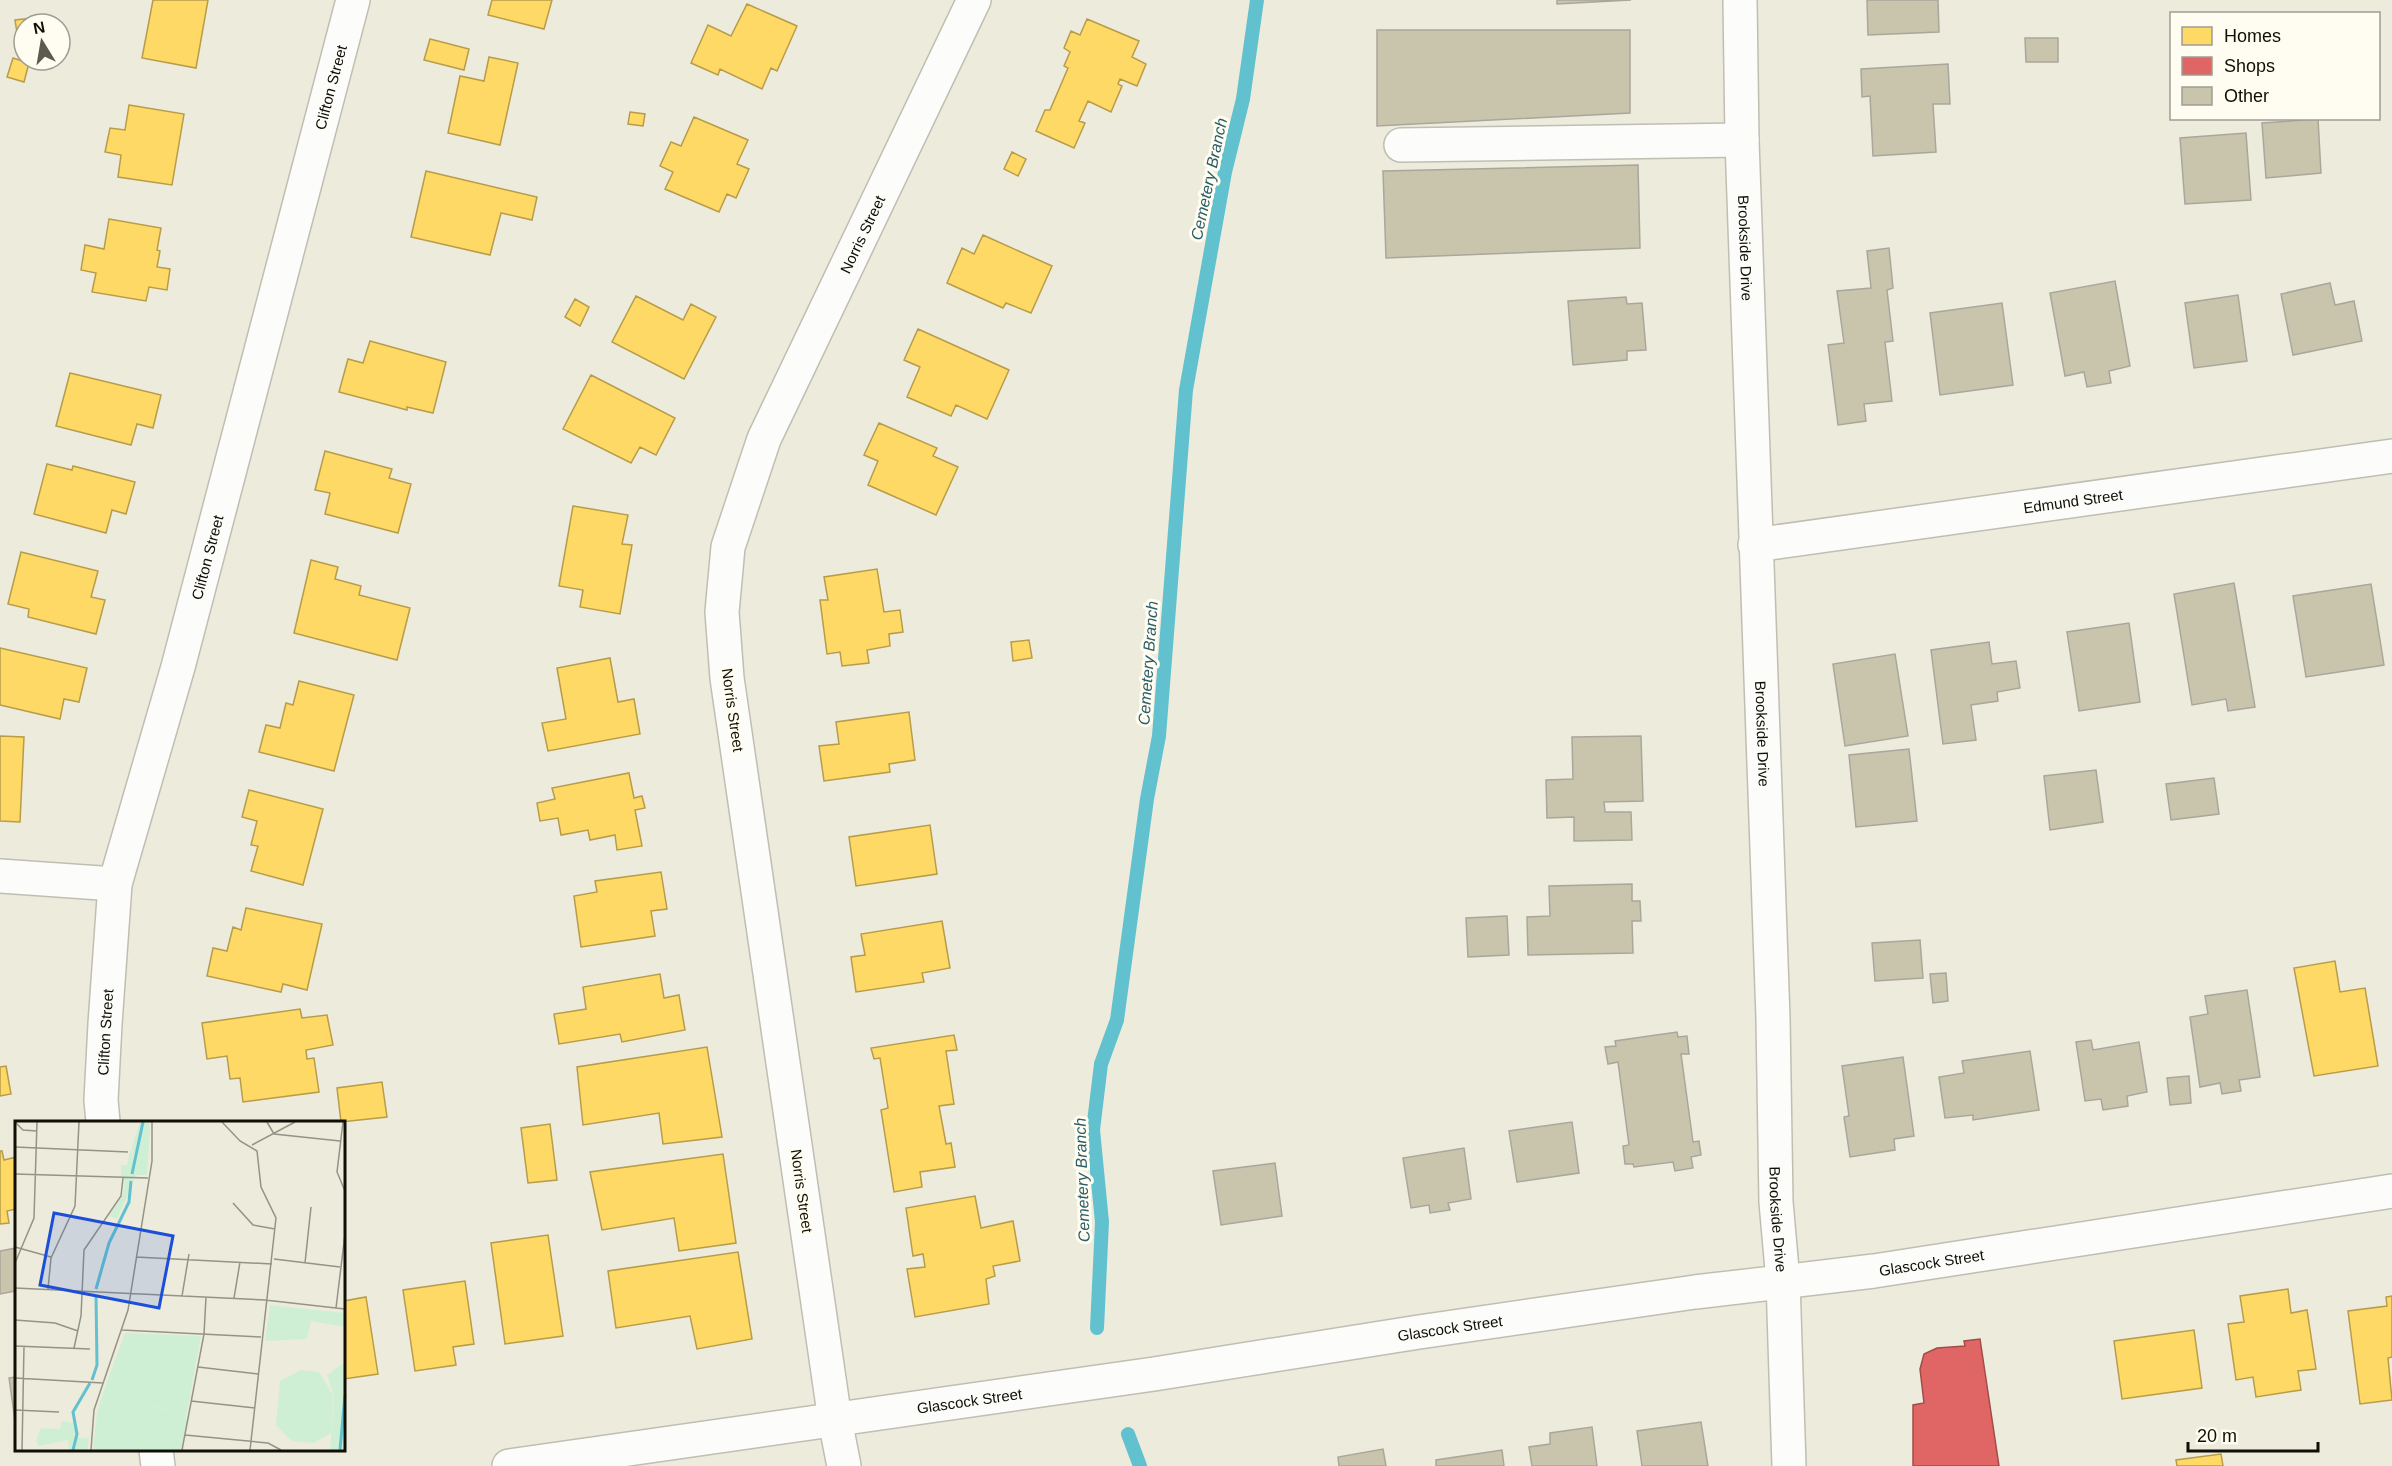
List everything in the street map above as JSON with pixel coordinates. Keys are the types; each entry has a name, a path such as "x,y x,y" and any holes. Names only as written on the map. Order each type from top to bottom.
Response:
{"street":[{"name":"Clifton Street","path":"103,1121 101,1100 115,884 178,667 353,0"},
{"name":"Norris Street","path":"844,1466 835,1420 727,678 722,612 728,547 764,439 974,0"},
{"name":"Brookside Drive","path":"1740,0 1742,140 1755,545 1773,1018 1776,1202 1783,1281 1789,1466"},
{"path":"1401,145 1742,140"},
{"name":"Edmund Street","path":"1755,545 2392,456"},
{"path":"0,876 115,884"},
{"name":"Glascock Street","path":"509,1466 1154,1374 1419,1332 1783,1281 1874,1271 2392,1191"},
{"path":"156,1451 158,1466"}],"building: Homes":[{"path":"153,0 208,0 196,68 142,58"},
{"path":"492,0 552,0 544,29 488,15"},
{"path":"747,4 797,26 777,71 771,68 762,89 720,69 718,75 691,63 708,25 731,36"},
{"path":"1087,19 1139,41 1132,57 1146,64 1137,86 1120,79 1118,84 1122,86 1111,112 1088,101 1079,121 1085,123 1074,148 1036,131 1045,110 1050,110 1068,68 1064,66 1070,52 1064,48 1071,31 1080,35"},
{"path":"430,39 469,49 464,70 424,60"},
{"path":"489,57 518,63 500,145 448,133 460,76 484,81"},
{"path":"12,61 12,72 27,72 24,82 7,77"},
{"path":"129,105 184,114 172,185 118,177 121,155 105,152 110,128 125,130"},
{"path":"630,112 645,114 643,126 628,124"},
{"path":"694,117 748,140 737,164 749,169 736,198 727,194 719,212 665,189 673,172 660,166 671,142 681,146"},
{"path":"1012,152 1026,159 1018,176 1004,169"},
{"path":"426,171 537,197 532,220 501,213 490,255 411,237"},
{"path":"109,219 161,228 157,267 170,269 167,290 149,287 146,301 92,292 96,273 81,270 85,245 104,249"},
{"path":"983,235 1052,266 1031,313 1006,303 1003,308 947,283 962,248 974,254"},
{"path":"636,296 683,320 691,304 716,317 684,379 612,342"},
{"path":"575,299 589,307 580,326 565,317"},
{"path":"918,329 1009,370 987,419 956,405 951,416 907,397 920,367 904,360"},
{"path":"370,341 446,362 433,413 407,407 407,410 339,392 348,359 363,363"},
{"path":"70,373 161,395 153,428 137,424 131,445 56,426"},
{"path":"591,375 675,418 656,455 640,447 631,463 563,429"},
{"path":"879,423 937,448 933,456 958,467 936,515 868,485 878,461 864,455"},
{"path":"325,451 392,469 389,478 411,484 398,533 325,514 330,493 315,490"},
{"path":"47,464 72,470 73,466 135,482 126,514 112,510 106,533 34,514"},
{"path":"573,506 628,515 622,544 632,545 620,614 580,607 583,590 559,586"},
{"path":"21,552 98,571 91,597 105,600 96,634 28,617 29,609 8,604"},
{"path":"311,560 338,567 335,579 361,586 359,595 410,608 397,660 294,633"},
{"path":"877,569 884,612 900,610 903,632 889,634 890,646 867,650 869,663 842,666 840,652 827,654 820,600 828,600 824,577"},
{"path":"1029,640 1032,658 1013,661 1011,642"},
{"path":"0,648 87,668 79,702 64,699 60,719 0,705"},
{"path":"610,658 618,702 634,699 640,734 548,751 542,723 566,719 557,668"},
{"path":"299,681 354,695 334,771 259,752 266,725 280,728 286,703 293,705"},
{"path":"909,712 915,760 889,764 890,772 824,781 819,746 839,744 836,722"},
{"path":"0,736 24,737 20,822 0,821"},
{"path":"629,773 634,798 642,796 645,808 635,810 642,846 617,850 615,835 590,840 588,830 561,835 558,818 540,821 537,803 555,799 552,788"},
{"path":"249,790 323,809 303,885 251,871 258,846 251,845 257,821 242,817"},
{"path":"930,825 937,874 856,886 849,837"},
{"path":"661,872 667,909 651,911 655,936 581,947 574,896 597,892 595,881"},
{"path":"246,908 322,924 307,990 283,984 281,992 207,976 213,948 227,951 233,927 241,930"},
{"path":"942,921 950,968 922,973 924,982 856,992 851,957 865,955 861,934"},
{"path":"2335,961 2340,992 2365,988 2378,1066 2314,1076 2294,968"},
{"path":"660,974 664,998 679,995 685,1030 622,1042 620,1034 559,1044 554,1014 586,1009 583,987"},
{"path":"300,1009 302,1018 327,1015 333,1045 306,1050 307,1059 314,1058 319,1092 243,1102 240,1078 230,1079 227,1056 207,1059 202,1023"},
{"path":"954,1035 957,1050 946,1051 954,1104 939,1106 946,1144 951,1143 955,1167 920,1172 922,1187 894,1192 881,1110 888,1108 880,1058 874,1059 871,1048"},
{"path":"707,1047 722,1137 663,1144 659,1113 583,1125 577,1067"},
{"path":"6,1066 11,1094 0,1096 0,1067"},
{"path":"382,1082 387,1117 341,1121 337,1088"},
{"path":"550,1124 557,1180 528,1183 521,1128"},
{"path":"0,1151 2,1151 4,1160 15,1157 15,1209 7,1211 9,1223 0,1224"},
{"path":"723,1154 736,1243 679,1251 674,1218 602,1230 590,1172"},
{"path":"975,1196 981,1228 1013,1221 1020,1261 993,1266 995,1276 986,1279 989,1304 915,1317 907,1269 925,1267 923,1254 913,1256 906,1208"},
{"path":"548,1235 563,1336 505,1344 491,1243"},
{"path":"738,1252 752,1339 697,1349 690,1316 616,1328 608,1271"},
{"path":"465,1281 474,1344 453,1347 456,1365 415,1371 403,1290"},
{"path":"2288,1289 2291,1313 2307,1310 2316,1369 2298,1371 2301,1390 2256,1397 2253,1377 2236,1380 2228,1324 2244,1322 2240,1296"},
{"path":"2392,1296 2392,1357 2388,1358 2392,1400 2360,1404 2348,1311 2387,1306 2386,1297"},
{"path":"366,1297 378,1374 345,1379 345,1301"},
{"path":"2194,1330 2202,1388 2122,1399 2114,1341"},
{"path":"2221,1454 2223,1466 2177,1466 2176,1460"}],"building: Shops":[{"path":"1980,1339 1999,1466 1913,1466 1913,1405 1924,1403 1920,1369 1924,1354 1937,1348 1965,1346 1964,1341"}],"building: Other":[{"path":"1557,0 1631,0 1557,4"},
{"path":"1867,0 1938,0 1939,32 1868,35"},
{"path":"1377,30 1630,30 1630,113 1377,126"},
{"path":"2025,38 2058,38 2058,62 2026,62"},
{"path":"1948,64 1950,104 1933,104 1936,152 1873,156 1870,96 1862,97 1861,69"},
{"path":"2318,120 2321,173 2266,178 2262,123"},
{"path":"2246,133 2251,200 2185,204 2180,138"},
{"path":"1638,165 1640,248 1386,258 1383,171"},
{"path":"1889,248 1893,288 1887,290 1893,341 1885,342 1892,401 1864,404 1866,421 1838,425 1828,345 1844,343 1837,291 1871,288 1867,251"},
{"path":"2115,281 2130,366 2109,371 2111,383 2087,387 2084,372 2065,376 2050,293"},
{"path":"2330,283 2335,305 2354,301 2362,341 2293,355 2281,294"},
{"path":"2238,295 2247,361 2194,368 2185,303"},
{"path":"1626,297 1627,304 1642,303 1646,350 1627,351 1627,360 1573,365 1568,301"},
{"path":"2002,303 2013,385 1940,395 1930,313"},
{"path":"2234,583 2255,707 2228,711 2226,699 2192,705 2174,594"},
{"path":"2371,584 2384,665 2306,677 2293,596"},
{"path":"2129,623 2140,702 2079,711 2067,632"},
{"path":"1989,642 1992,664 2016,661 2020,688 1997,692 1998,701 1971,705 1976,740 1943,744 1931,650"},
{"path":"1895,654 1908,736 1845,746 1833,664"},
{"path":"1641,736 1643,801 1604,802 1605,812 1631,812 1632,840 1574,841 1574,817 1547,818 1546,780 1573,779 1572,737"},
{"path":"1909,749 1917,821 1856,827 1849,755"},
{"path":"2096,770 2103,822 2050,830 2044,776"},
{"path":"2214,778 2219,814 2171,820 2166,784"},
{"path":"1632,884 1632,901 1640,901 1641,921 1632,921 1633,953 1528,955 1527,917 1550,916 1549,886"},
{"path":"1507,916 1509,955 1468,957 1466,918"},
{"path":"1920,940 1923,978 1875,981 1872,943"},
{"path":"1946,973 1948,1001 1933,1003 1930,974"},
{"path":"2247,990 2260,1077 2239,1080 2241,1091 2222,1094 2220,1083 2200,1087 2190,1017 2208,1014 2205,996"},
{"path":"1677,1032 1678,1037 1687,1036 1689,1054 1681,1054 1693,1142 1699,1141 1701,1155 1691,1157 1693,1168 1675,1171 1673,1162 1634,1167 1633,1164 1625,1164 1623,1146 1629,1145 1618,1062 1608,1064 1605,1047 1616,1046 1615,1041"},
{"path":"2091,1040 2093,1050 2139,1042 2147,1092 2127,1096 2128,1106 2103,1110 2101,1099 2085,1101 2076,1042"},
{"path":"2030,1051 2039,1110 1973,1120 1973,1115 1945,1118 1939,1077 1964,1073 1962,1061"},
{"path":"1903,1057 1914,1136 1894,1139 1895,1150 1850,1157 1844,1117 1849,1116 1842,1066"},
{"path":"2189,1076 2191,1103 2170,1105 2167,1078"},
{"path":"1572,1122 1579,1173 1517,1182 1509,1131"},
{"path":"1464,1148 1471,1199 1448,1203 1450,1210 1430,1213 1429,1205 1411,1208 1403,1158"},
{"path":"1275,1163 1282,1216 1221,1225 1213,1171"},
{"path":"15,1248 15,1291 0,1294 0,1251"},
{"path":"15,1377 15,1421 9,1378"},
{"path":"1701,1422 1708,1466 1642,1466 1637,1431"},
{"path":"1592,1427 1597,1466 1532,1466 1529,1447 1550,1444 1550,1433"},
{"path":"1383,1449 1386,1466 1339,1466 1338,1457"},
{"path":"1502,1450 1504,1466 1436,1466 1436,1460"}],"waterway":[{"name":"Cemetery Branch","path":"1097,1328 1102,1222 1093,1130 1101,1064 1117,1020 1147,799 1159,736 1186,390 1225,172 1243,99 1257,0"},
{"name":"Cemetery Branch","path":"1128,1434 1140,1466"}]}
